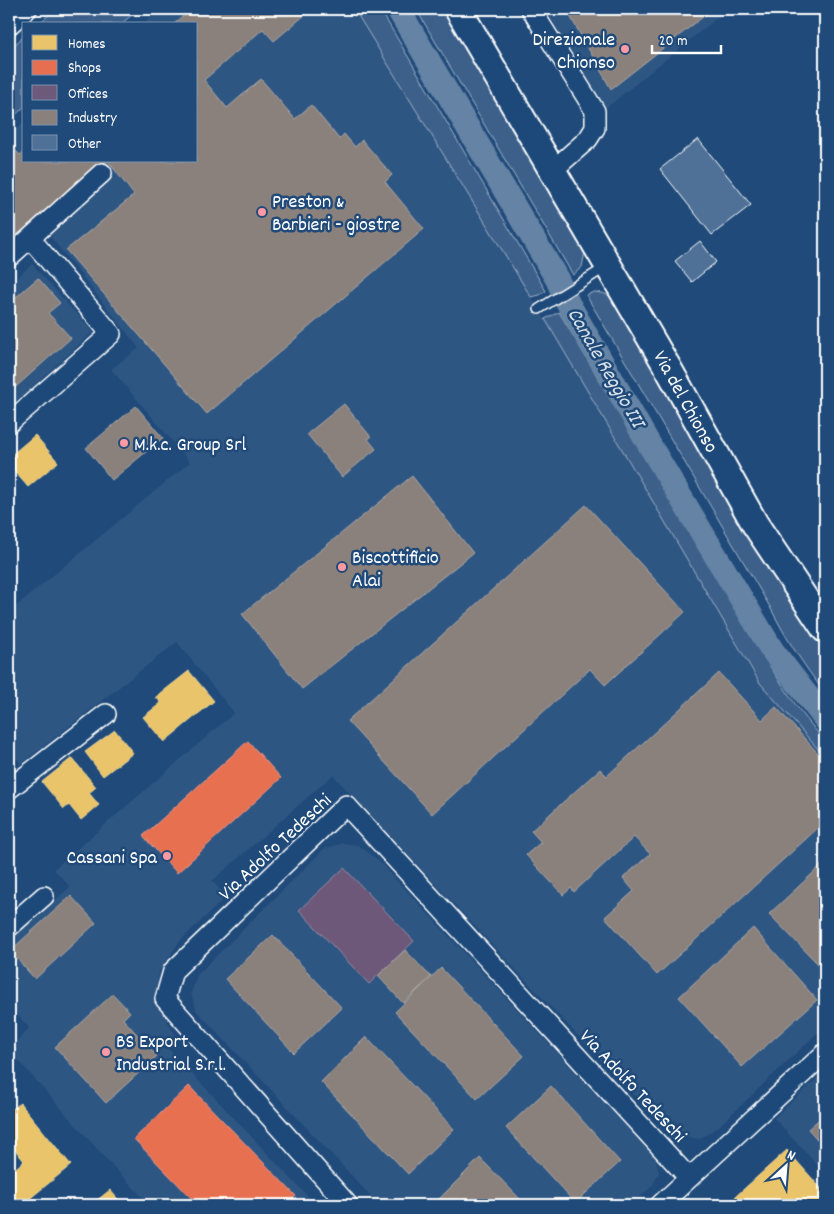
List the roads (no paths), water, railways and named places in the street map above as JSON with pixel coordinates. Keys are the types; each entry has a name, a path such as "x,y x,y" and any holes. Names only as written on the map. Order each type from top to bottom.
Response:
{"main road":[{"name":"Via del Chionso","path":"458,9 668,368 755,524 825,629"}],"street":[{"path":"9,25 28,9"},
{"path":"531,9 595,111 595,128 588,139 553,170"},
{"path":"9,257 102,173"},
{"path":"9,423 111,334 30,238"},
{"path":"9,789 106,714"},
{"name":"Via Adolfo Tedeschi","path":"348,1205 164,999 173,971 346,805 689,1178"},
{"path":"9,927 44,896"},
{"path":"660,1205 825,1053"}],"lane":[{"path":"539,309 608,265"}],"waterway":[{"name":"Canale Reggio III","path":"398,9 557,279 568,303 649,444 772,650 825,719"}],"place":[{"name":"Direzionale Chionso","path":"625,49"},
{"name":"Preston & Barbieri - giostre","path":"262,212"},
{"name":"M.k.c. Group Srl","path":"124,443"},
{"name":"Biscottificio Alai","path":"342,567"},
{"name":"Cassani Spa","path":"167,856"},
{"name":"BS Export Industrial S.r.l.","path":"106,1052"}]}
